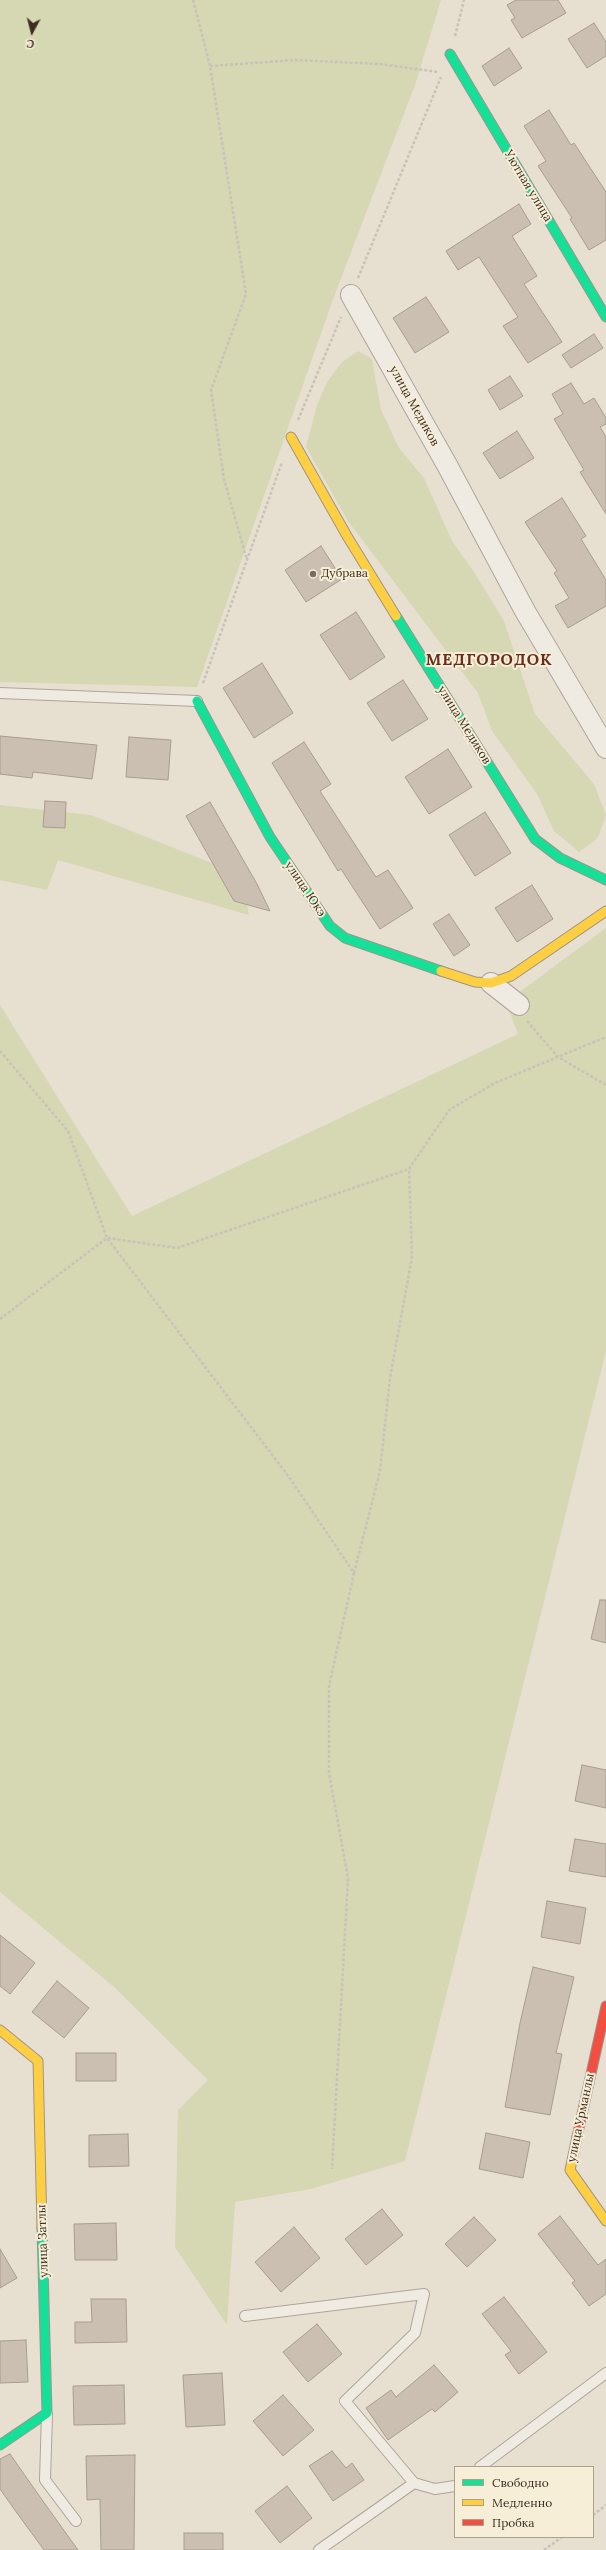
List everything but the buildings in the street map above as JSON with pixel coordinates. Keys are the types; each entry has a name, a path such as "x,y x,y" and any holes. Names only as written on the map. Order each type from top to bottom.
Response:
{"street":[{"name":"Уютная улица","path":"450,54 606,317"},
{"name":"улица Медиков","path":"351,295 447,465 524,611 606,748"},
{"name":"улица Медиков","path":"291,437 347,536 535,839 560,858 606,880"},
{"name":"улица Юкэ","path":"197,701 270,837 330,926 345,938 475,982 491,983 512,976 606,911"},
{"path":"491,983 519,1005"},
{"name":"улица Урманлы","path":"606,2006 603,2033 570,2170 606,2221"},
{"name":"улица Затлы","path":"0,2030 38,2061 47,2413"},
{"path":"0,2445 47,2413"}],"lane":[{"path":"0,693 197,701"},
{"path":"245,2316 424,2294 415,2333 346,2401 414,2483 435,2489 454,2486"},
{"path":"481,2466 606,2373"},
{"path":"47,2413 45,2480 76,2521"},
{"path":"319,2550 414,2483"}],"path":[{"path":"193,0 210,66 246,294 211,390 224,479 247,560"},
{"path":"450,54 464,0"},
{"path":"197,701 291,437 442,73 380,64 295,60 210,66"},
{"path":"519,1005 528,1023 558,1057 606,1085"},
{"path":"332,2169 348,1878 328,1773 329,1686 354,1574 380,1471 390,1378 412,1257 409,1169 449,1110 495,1083 606,1037"},
{"path":"0,1051 68,1131 107,1238 289,1477 354,1574"},
{"path":"0,1319 107,1238 177,1248 409,1169"},
{"path":"594,2514 606,2505"},
{"path":"544,2550 561,2538"}],"green space":[{"path":"0,0 441,0 415,85 332,302 197,687 0,682"},
{"path":"358,351 372,359 381,410 399,448 424,478 452,541 474,572 504,621 535,714 594,784 606,815 598,838 579,852 554,831 537,794 492,731 478,693 348,521 306,447 317,405 327,382 342,362"},
{"path":"0,805 91,815 242,875 249,915 58,860 47,890 0,880"},
{"path":"606,928 606,1351 405,2161 311,2189 235,2202 227,2325 175,2247 178,2110 208,2080 114,1987 0,1892 0,1005 132,1216 518,1034 506,1002"}],"traffic: fast":[{"path":"450,54 606,317"},
{"path":"396,616 535,839 560,858 606,880"},
{"path":"197,701 270,837 330,926 345,938 441,971"},
{"path":"0,2445 47,2413 42,2228"}],"traffic: slow":[{"path":"291,437 347,536 396,616"},
{"path":"441,971 475,982 491,983 511,976 606,911"},
{"path":"0,2030 38,2061 42,2228"},
{"path":"577,2137 570,2170 606,2221"}],"traffic: jam":[{"path":"577,2137 606,2006"}],"place":[{"name":"Дубрава","path":"313,574"}],"district":[{"name":"МЕДГОРОДОК","path":"489,660"}]}
